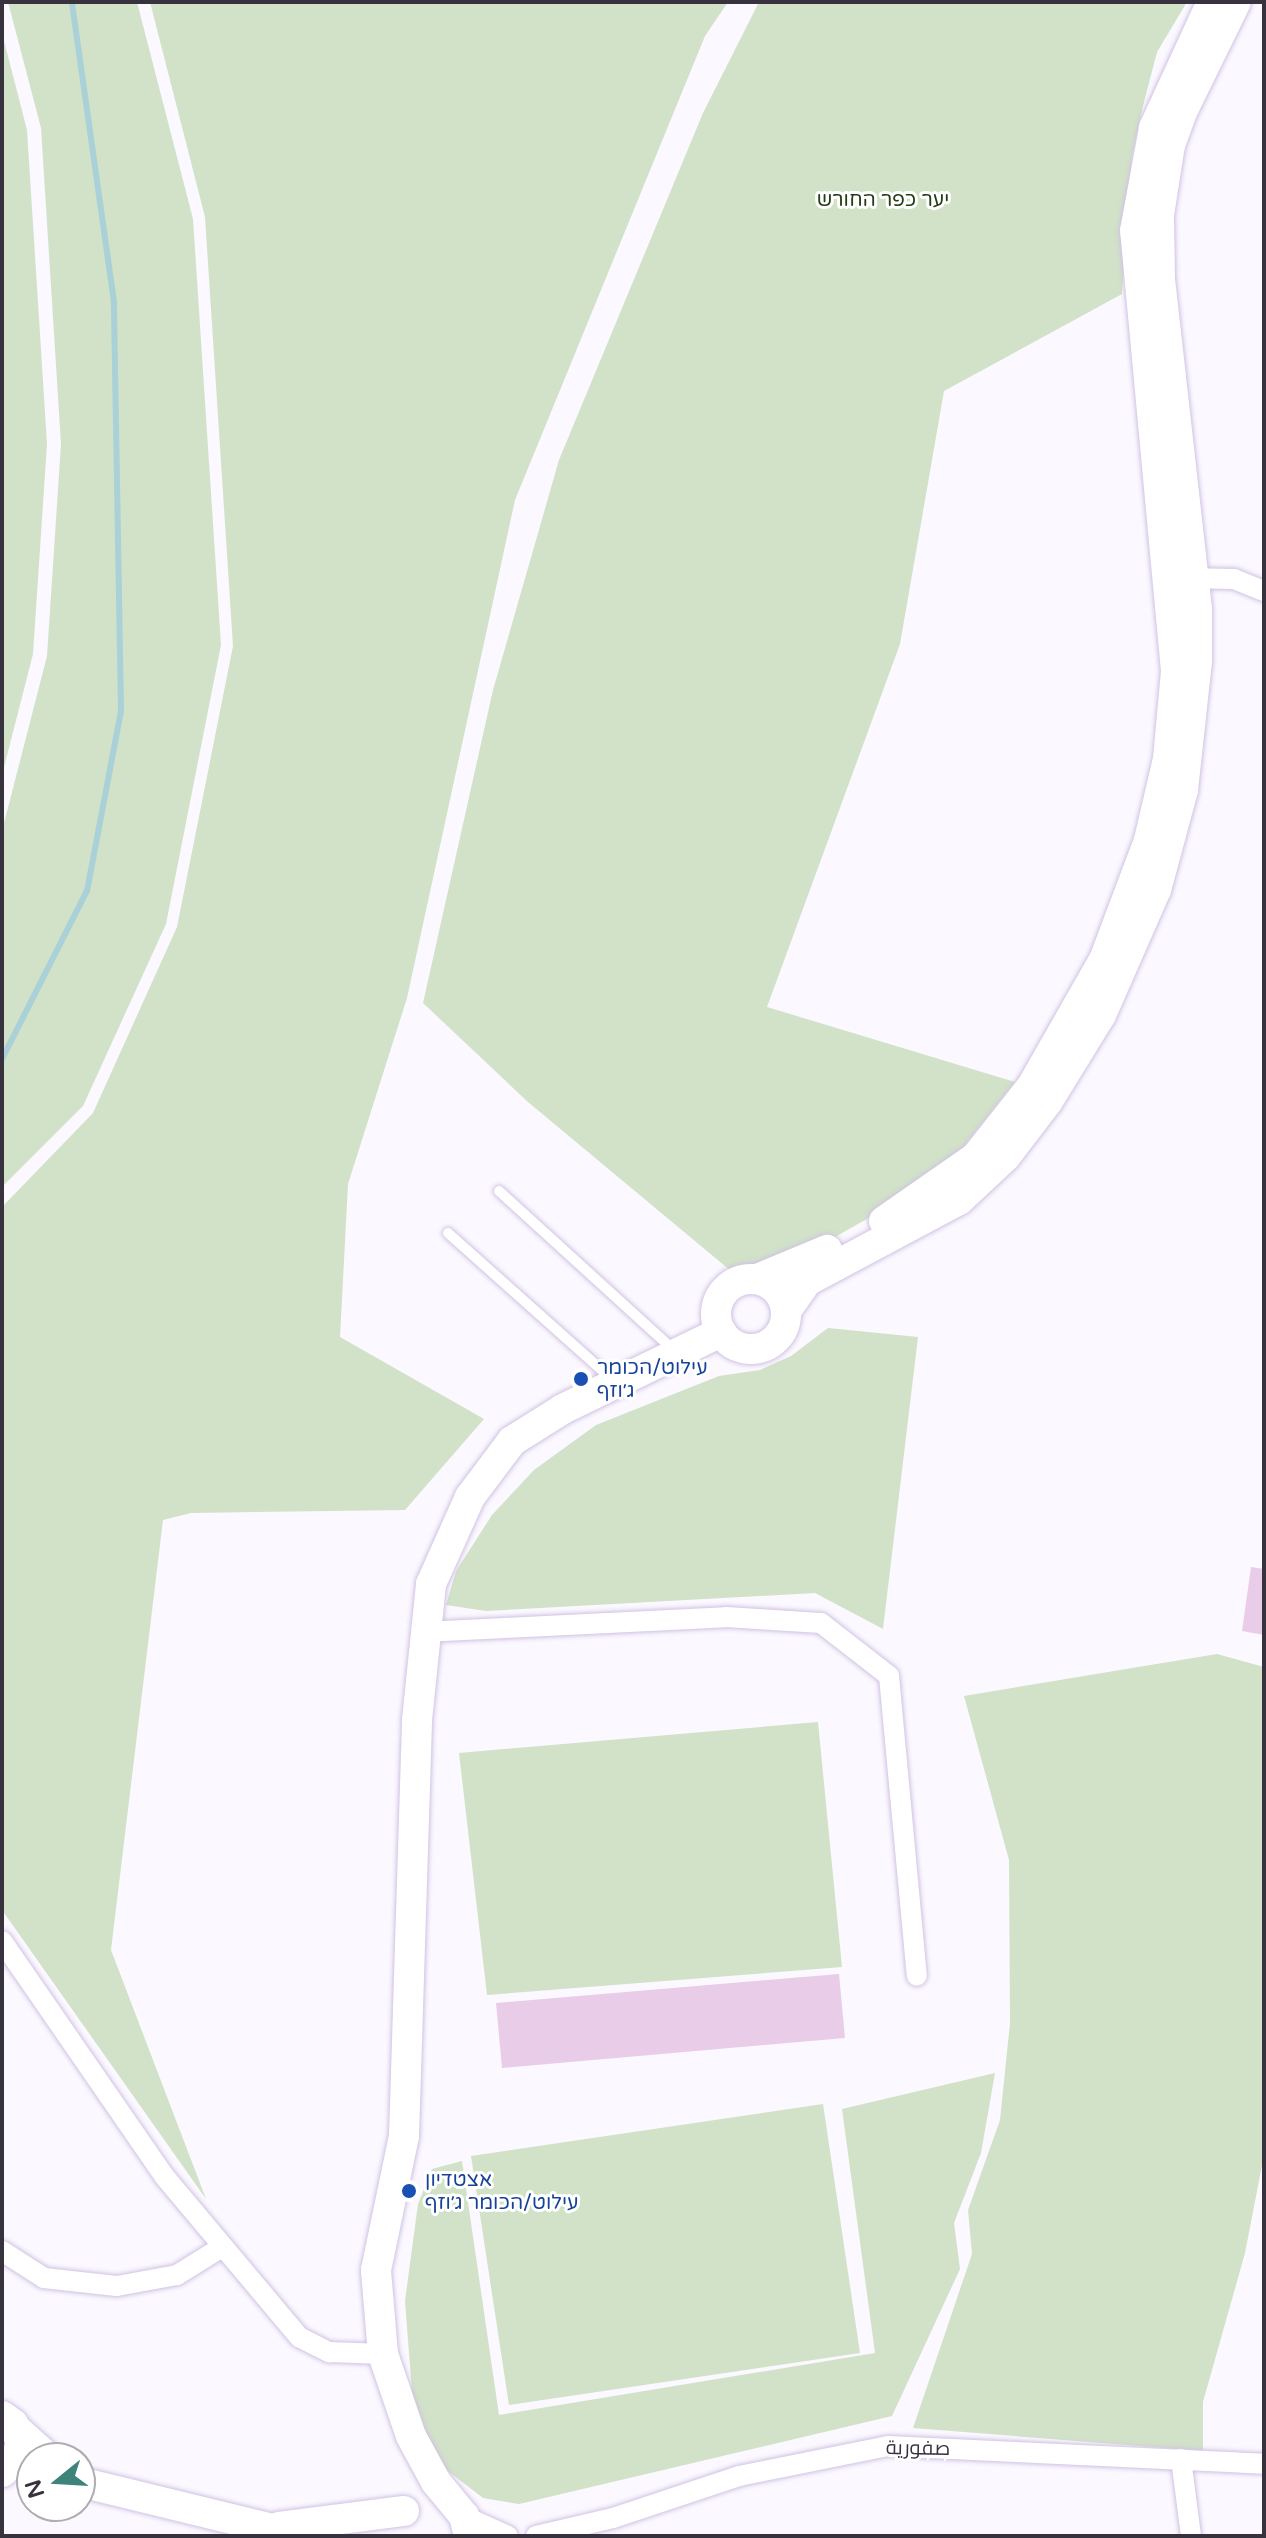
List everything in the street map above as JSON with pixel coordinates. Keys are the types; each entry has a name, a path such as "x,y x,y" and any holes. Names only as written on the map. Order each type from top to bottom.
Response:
{"street":[{"path":"1212,2 1154,128 1135,231 1182,578 1197,661 1183,790 1147,916 1101,1015 1048,1101 984,1180 931,1218 823,1271 795,1294 779,1334 764,1346 740,1347 721,1332 716,1317 722,1294 742,1280 757,1279 892,1217 958,1171 998,1133 1065,1035 1122,915 1160,798 1176,671 1182,578 1160,281 1159,215 1170,145 1183,110 1236,2"},
{"path":"1182,578 1234,579 1264,591"},
{"path":"757,1279 777,1291 786,1311"},
{"path":"460,2517 411,2436 383,2354 376,2270 404,2136 423,1632 431,1584 470,1497 512,1441 617,1383 721,1332"},
{"path":"423,1632 726,1617 821,1623 889,1676 917,1976"},
{"path":"2,1941 164,2176 299,2337 329,2352 383,2354"},
{"path":"2,2251 44,2278 117,2286 177,2275 222,2247"},
{"path":"10,2424 30,2442"},
{"path":"2,2472 20,2451 10,2424"},
{"path":"404,2517 411,2436"},
{"name":"صفورية","path":"536,2536 613,2518 739,2476 888,2446 1264,2464"},
{"path":"1181,2459 1191,2536"},
{"path":"96,2484 259,2528 301,2536"},
{"path":"259,2528 404,2517 424,2498 460,2517 508,2536"}],"lane":[{"path":"499,1191 676,1353"},
{"path":"448,1233 617,1383"}],"green space":[{"path":"8,2 137,2 193,219 221,645 166,924 83,1106 2,1187 2,831 47,656 61,444 41,128"},
{"path":"150,2 728,2 705,36 515,500 407,998 348,1184 340,1337 484,1419 405,1510 191,1513 163,1520 111,1950 206,2199 2,1910 2,1207 93,1113 177,927 233,646 205,217"},
{"name":"יער כפר החורש","path":"759,2 1187,2 1157,52 1143,106 1132,157 1122,294 944,391 900,644 767,1007 1015,1082 950,1164 893,1204 749,1286 528,1102 423,1003 493,690 559,460 703,113"},
{"path":"2,33 27,130 47,444 33,654 2,775"},
{"path":"828,1328 918,1337 883,1629 815,1593 486,1611 446,1605 456,1571 492,1515 534,1470 596,1425 719,1376 760,1370 791,1356"},
{"path":"1217,1654 1264,1667 1264,2155 1245,2253 1203,2402 1203,2451 913,2428 972,2254 968,2210 1000,2120 1010,2023 1009,1860 964,1696"},
{"path":"818,1722 842,1967 487,1995 459,1753"},
{"path":"995,2073 981,2153 954,2223 960,2269 892,2416 519,2504 483,2498 444,2468 414,2418 405,2301 418,2204 432,2169 462,2161 499,2415 875,2353 842,2109"},
{"path":"823,2104 860,2353 509,2405 471,2156"}],"building":[{"path":"1251,1567 1264,1569 1264,1635 1242,1631"},
{"path":"839,1974 845,2038 502,2068 496,2003"}],"waterway":[{"path":"2,1059 87,891 121,711 114,302 72,2"}],"place":[{"name":"עילוט/הכומר ג׳וזף","path":"581,1379"},
{"name":"אצטדיון עילוט/הכומר ג׳וזף","path":"409,2191"}]}
